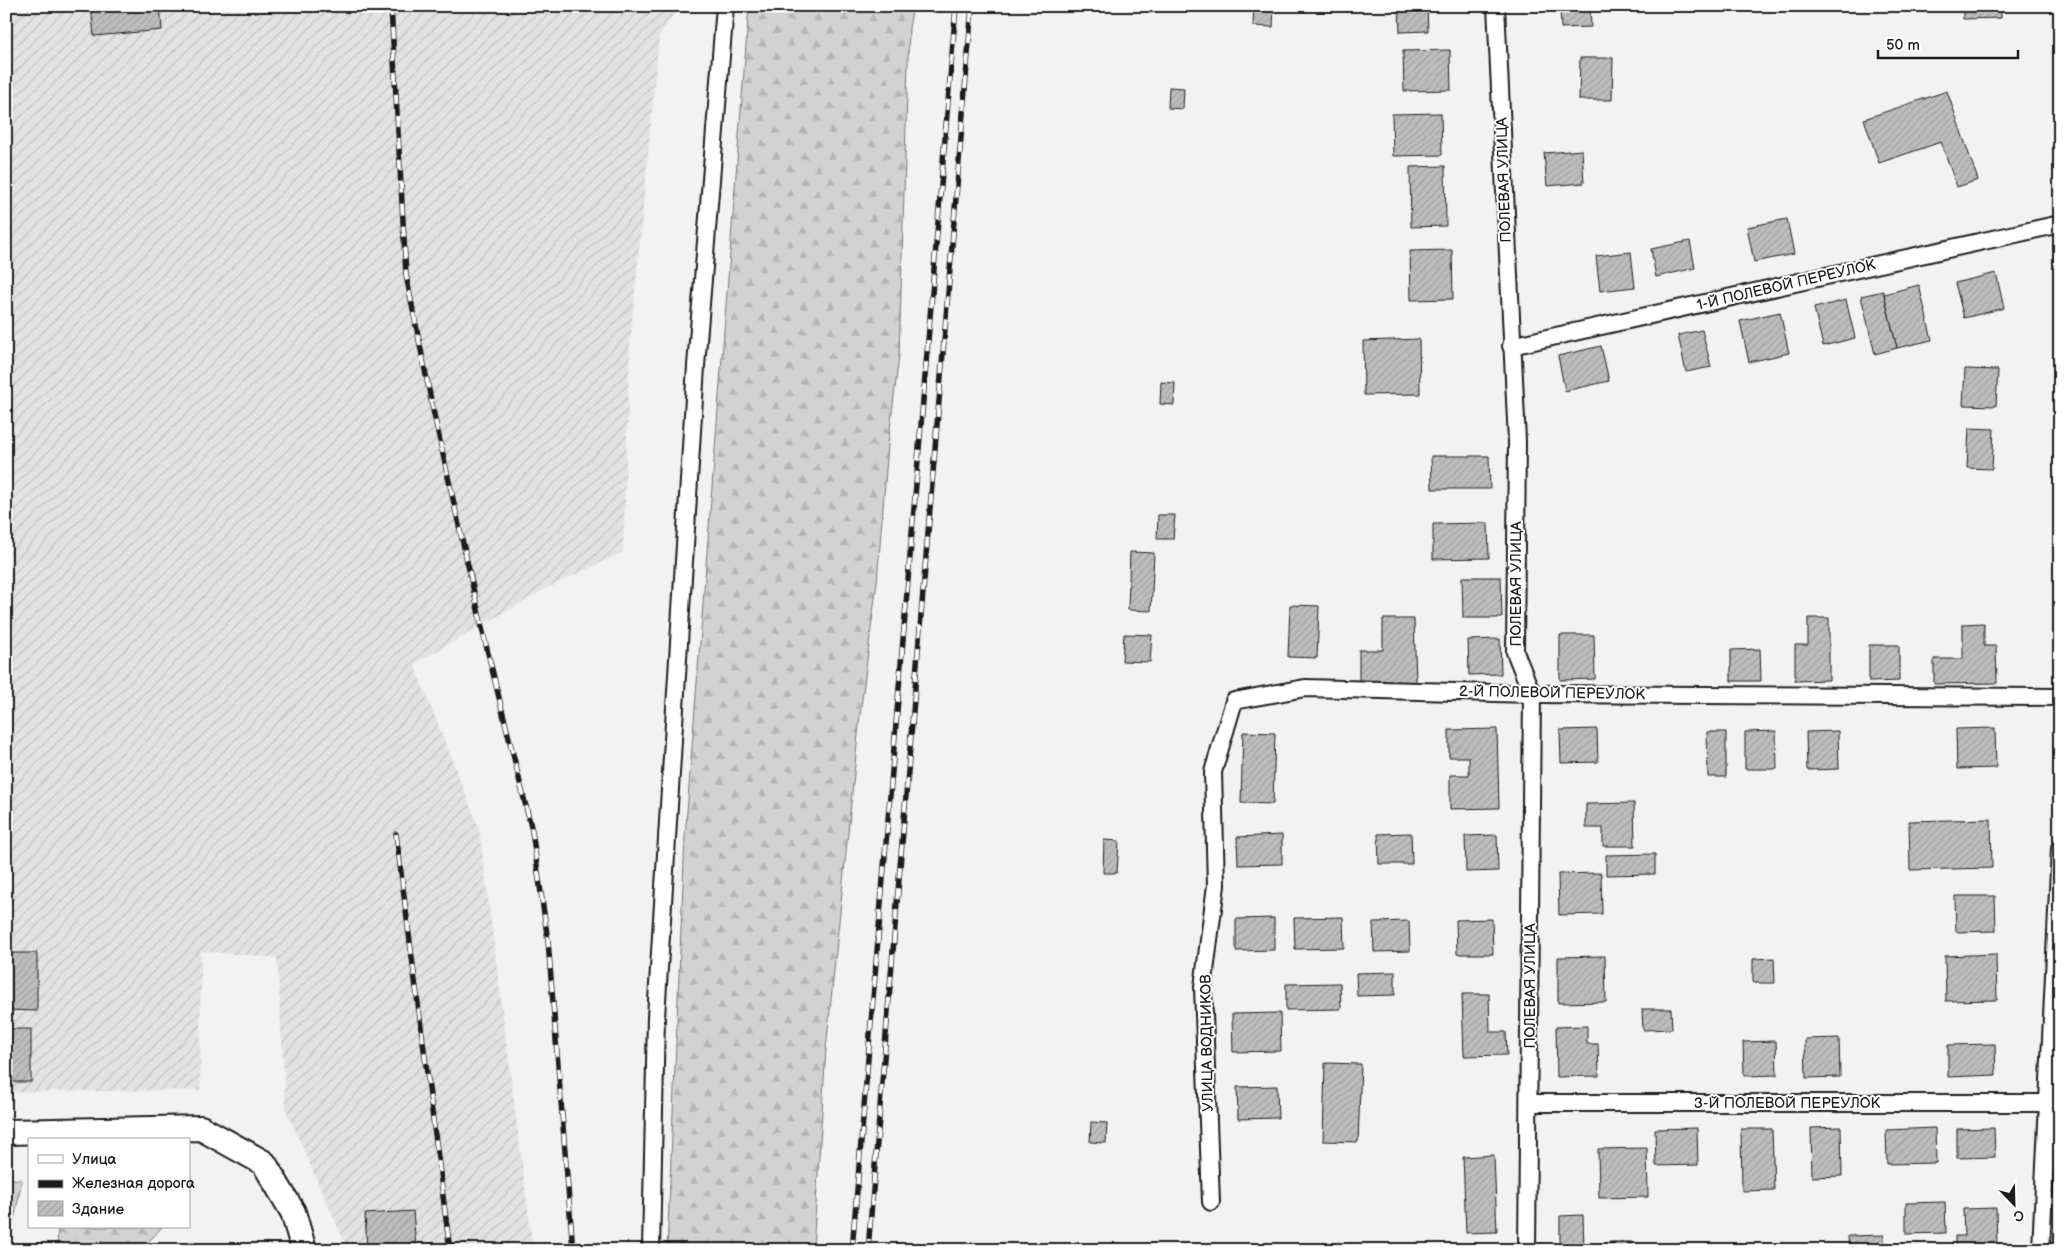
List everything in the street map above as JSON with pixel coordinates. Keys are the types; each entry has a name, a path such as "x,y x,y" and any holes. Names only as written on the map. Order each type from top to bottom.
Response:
{"street":[{"path":"651,1250 658,987 696,366 725,6"},
{"name":"ПОЛЕВАЯ УЛИЦА","path":"1496,6 1517,440 1515,652 1532,694 1527,1250"},
{"name":"1-Й ПОЛЕВОЙ ПЕРЕУЛОК","path":"1511,346 2060,224"},
{"name":"2-Й ПОЛЕВОЙ ПЕРЕУЛОК","path":"1216,885 1213,772 1234,701 1305,688 1532,694 2060,696"},
{"path":"2041,1250 2046,1103 2060,848"},
{"name":"УЛИЦА ВОДНИКОВ","path":"1211,1202 1203,987 1216,885"},
{"name":"3-Й ПОЛЕВОЙ ПЕРЕУЛОК","path":"1529,1103 2046,1103"},
{"path":"6,1132 201,1128 264,1162 293,1212 304,1250"}],"shaded area":[{"path":"6,6 679,6 659,36 630,345 623,552 547,588 414,664 479,828 533,1250 348,1250 286,1110 277,958 201,951 200,1090 6,1092"}],"green space":[{"path":"749,6 913,6 909,28 899,356 888,445 877,582 860,715 826,1049 813,1250 667,1250 685,838"},
{"path":"6,1178 22,1180 8,1250 6,1250"},
{"path":"58,1228 161,1228 141,1250 57,1250"}],"building":[{"path":"91,6 160,6 162,30 94,36"},
{"path":"1254,6 1274,6 1273,27 1253,26"},
{"path":"1399,6 1427,6 1428,31 1400,32"},
{"path":"1560,6 1590,6 1591,27 1561,28"},
{"path":"1963,6 2001,6 2001,18 1963,19"},
{"path":"1450,50 1451,90 1404,91 1403,51"},
{"path":"1580,58 1613,58 1612,100 1579,100"},
{"path":"1169,87 1184,88 1183,109 1168,108"},
{"path":"1947,91 1978,180 1957,187 1941,142 1879,163 1864,119"},
{"path":"1441,113 1442,155 1393,156 1392,114"},
{"path":"1582,150 1584,183 1547,186 1544,153"},
{"path":"1445,166 1446,226 1411,227 1410,167"},
{"path":"1787,219 1794,254 1754,262 1747,227"},
{"path":"1690,241 1695,268 1656,277 1651,249"},
{"path":"1452,250 1453,299 1411,300 1410,251"},
{"path":"1631,252 1635,287 1600,291 1596,256"},
{"path":"1996,273 2004,308 1964,318 1955,283"},
{"path":"1919,285 1932,340 1897,348 1884,294"},
{"path":"1883,291 1897,348 1875,354 1861,296"},
{"path":"1846,300 1855,338 1823,346 1814,308"},
{"path":"1780,312 1789,353 1749,362 1740,321"},
{"path":"1702,330 1711,367 1686,372 1678,335"},
{"path":"1419,339 1420,394 1364,395 1363,341"},
{"path":"1601,346 1609,381 1565,391 1558,356"},
{"path":"1965,369 1998,370 1996,406 1963,405"},
{"path":"1161,382 1175,383 1174,405 1160,404"},
{"path":"1969,428 1994,429 1992,469 1967,468"},
{"path":"1431,456 1489,456 1490,489 1432,489"},
{"path":"1158,515 1175,515 1173,539 1157,539"},
{"path":"1488,523 1489,558 1433,559 1433,524"},
{"path":"1130,552 1154,553 1151,611 1128,610"},
{"path":"1462,577 1501,577 1502,618 1463,618"},
{"path":"1290,605 1319,606 1317,658 1288,657"},
{"path":"1808,618 1829,618 1829,680 1795,681 1795,645 1808,645"},
{"path":"1383,619 1414,619 1416,682 1359,683 1359,650 1383,650"},
{"path":"1984,623 1984,646 1996,646 1997,683 1934,684 1934,659 1963,659 1963,624"},
{"path":"1124,634 1152,635 1150,662 1122,661"},
{"path":"1560,635 1594,635 1595,679 1560,680"},
{"path":"1500,639 1501,674 1469,675 1468,640"},
{"path":"1869,645 1899,645 1899,681 1869,682"},
{"path":"1760,649 1761,681 1731,681 1731,650"},
{"path":"1995,728 1996,768 1957,769 1956,729"},
{"path":"1497,729 1499,808 1450,809 1450,775 1469,775 1469,757 1449,757 1449,730"},
{"path":"1597,729 1598,762 1561,763 1560,730"},
{"path":"1776,731 1777,769 1745,769 1745,732"},
{"path":"1838,731 1839,769 1807,770 1806,732"},
{"path":"1243,732 1275,733 1273,804 1241,803"},
{"path":"1707,732 1726,732 1726,777 1708,777"},
{"path":"1634,803 1635,846 1603,846 1603,828 1586,828 1586,804"},
{"path":"1991,819 1992,868 1910,870 1909,821"},
{"path":"1411,833 1412,864 1379,864 1378,834"},
{"path":"1282,835 1282,864 1238,865 1237,837"},
{"path":"1497,835 1498,871 1466,872 1465,836"},
{"path":"1104,840 1119,841 1117,873 1103,873"},
{"path":"1655,854 1655,874 1606,875 1606,855"},
{"path":"1601,873 1602,914 1559,915 1558,874"},
{"path":"1955,896 1995,896 1996,931 1956,932"},
{"path":"1343,917 1344,948 1295,949 1294,918"},
{"path":"1274,918 1274,950 1236,951 1236,919"},
{"path":"1492,919 1493,954 1457,954 1456,920"},
{"path":"1409,921 1410,951 1374,952 1373,922"},
{"path":"6,953 37,953 37,1011 6,1010"},
{"path":"1996,954 1997,1000 1946,1001 1945,956"},
{"path":"1605,956 1606,1002 1558,1003 1558,957"},
{"path":"1774,958 1775,983 1753,983 1753,959"},
{"path":"1395,972 1395,995 1357,996 1356,973"},
{"path":"1340,983 1341,1009 1286,1010 1286,984"},
{"path":"1462,994 1489,994 1490,1032 1506,1032 1507,1055 1464,1056"},
{"path":"1642,1009 1671,1009 1672,1029 1643,1030"},
{"path":"1280,1013 1281,1051 1233,1052 1232,1014"},
{"path":"1587,1026 1587,1044 1598,1044 1599,1076 1557,1077 1556,1027"},
{"path":"6,1029 31,1029 31,1082 6,1082"},
{"path":"1839,1038 1840,1077 1806,1078 1805,1039"},
{"path":"1776,1041 1777,1075 1744,1076 1743,1042"},
{"path":"1995,1044 1996,1075 1948,1077 1948,1045"},
{"path":"1325,1063 1361,1064 1358,1142 1323,1141"},
{"path":"1277,1086 1278,1118 1238,1119 1237,1087"},
{"path":"1091,1122 1107,1123 1106,1143 1090,1142"},
{"path":"1841,1127 1842,1176 1812,1177 1811,1128"},
{"path":"1697,1128 1698,1165 1656,1166 1655,1129"},
{"path":"1935,1128 1936,1163 1887,1164 1886,1130"},
{"path":"1994,1128 1995,1157 1957,1158 1957,1129"},
{"path":"1741,1129 1772,1129 1774,1190 1742,1191"},
{"path":"1647,1148 1648,1197 1599,1198 1598,1149"},
{"path":"1494,1155 1497,1232 1466,1233 1463,1157"},
{"path":"1945,1202 1946,1233 1906,1234 1906,1203"},
{"path":"1996,1208 1997,1250 1955,1250 1955,1236 1964,1236 1963,1209"},
{"path":"413,1211 416,1248 367,1250 365,1214"},
{"path":"1583,1215 1584,1250 1560,1250 1560,1216"},
{"path":"1884,1235 1884,1250 1849,1250 1848,1236"},
{"path":"1609,1242 1631,1242 1631,1250 1609,1250"},
{"path":"1321,1247 1356,1248 1356,1250 1321,1250"}],"railway":[{"path":"391,6 406,275 433,410 485,641 532,831 548,941 573,1250"},
{"path":"852,1250 956,6"},
{"path":"868,1250 972,6"},
{"path":"396,834 450,1250"}]}
